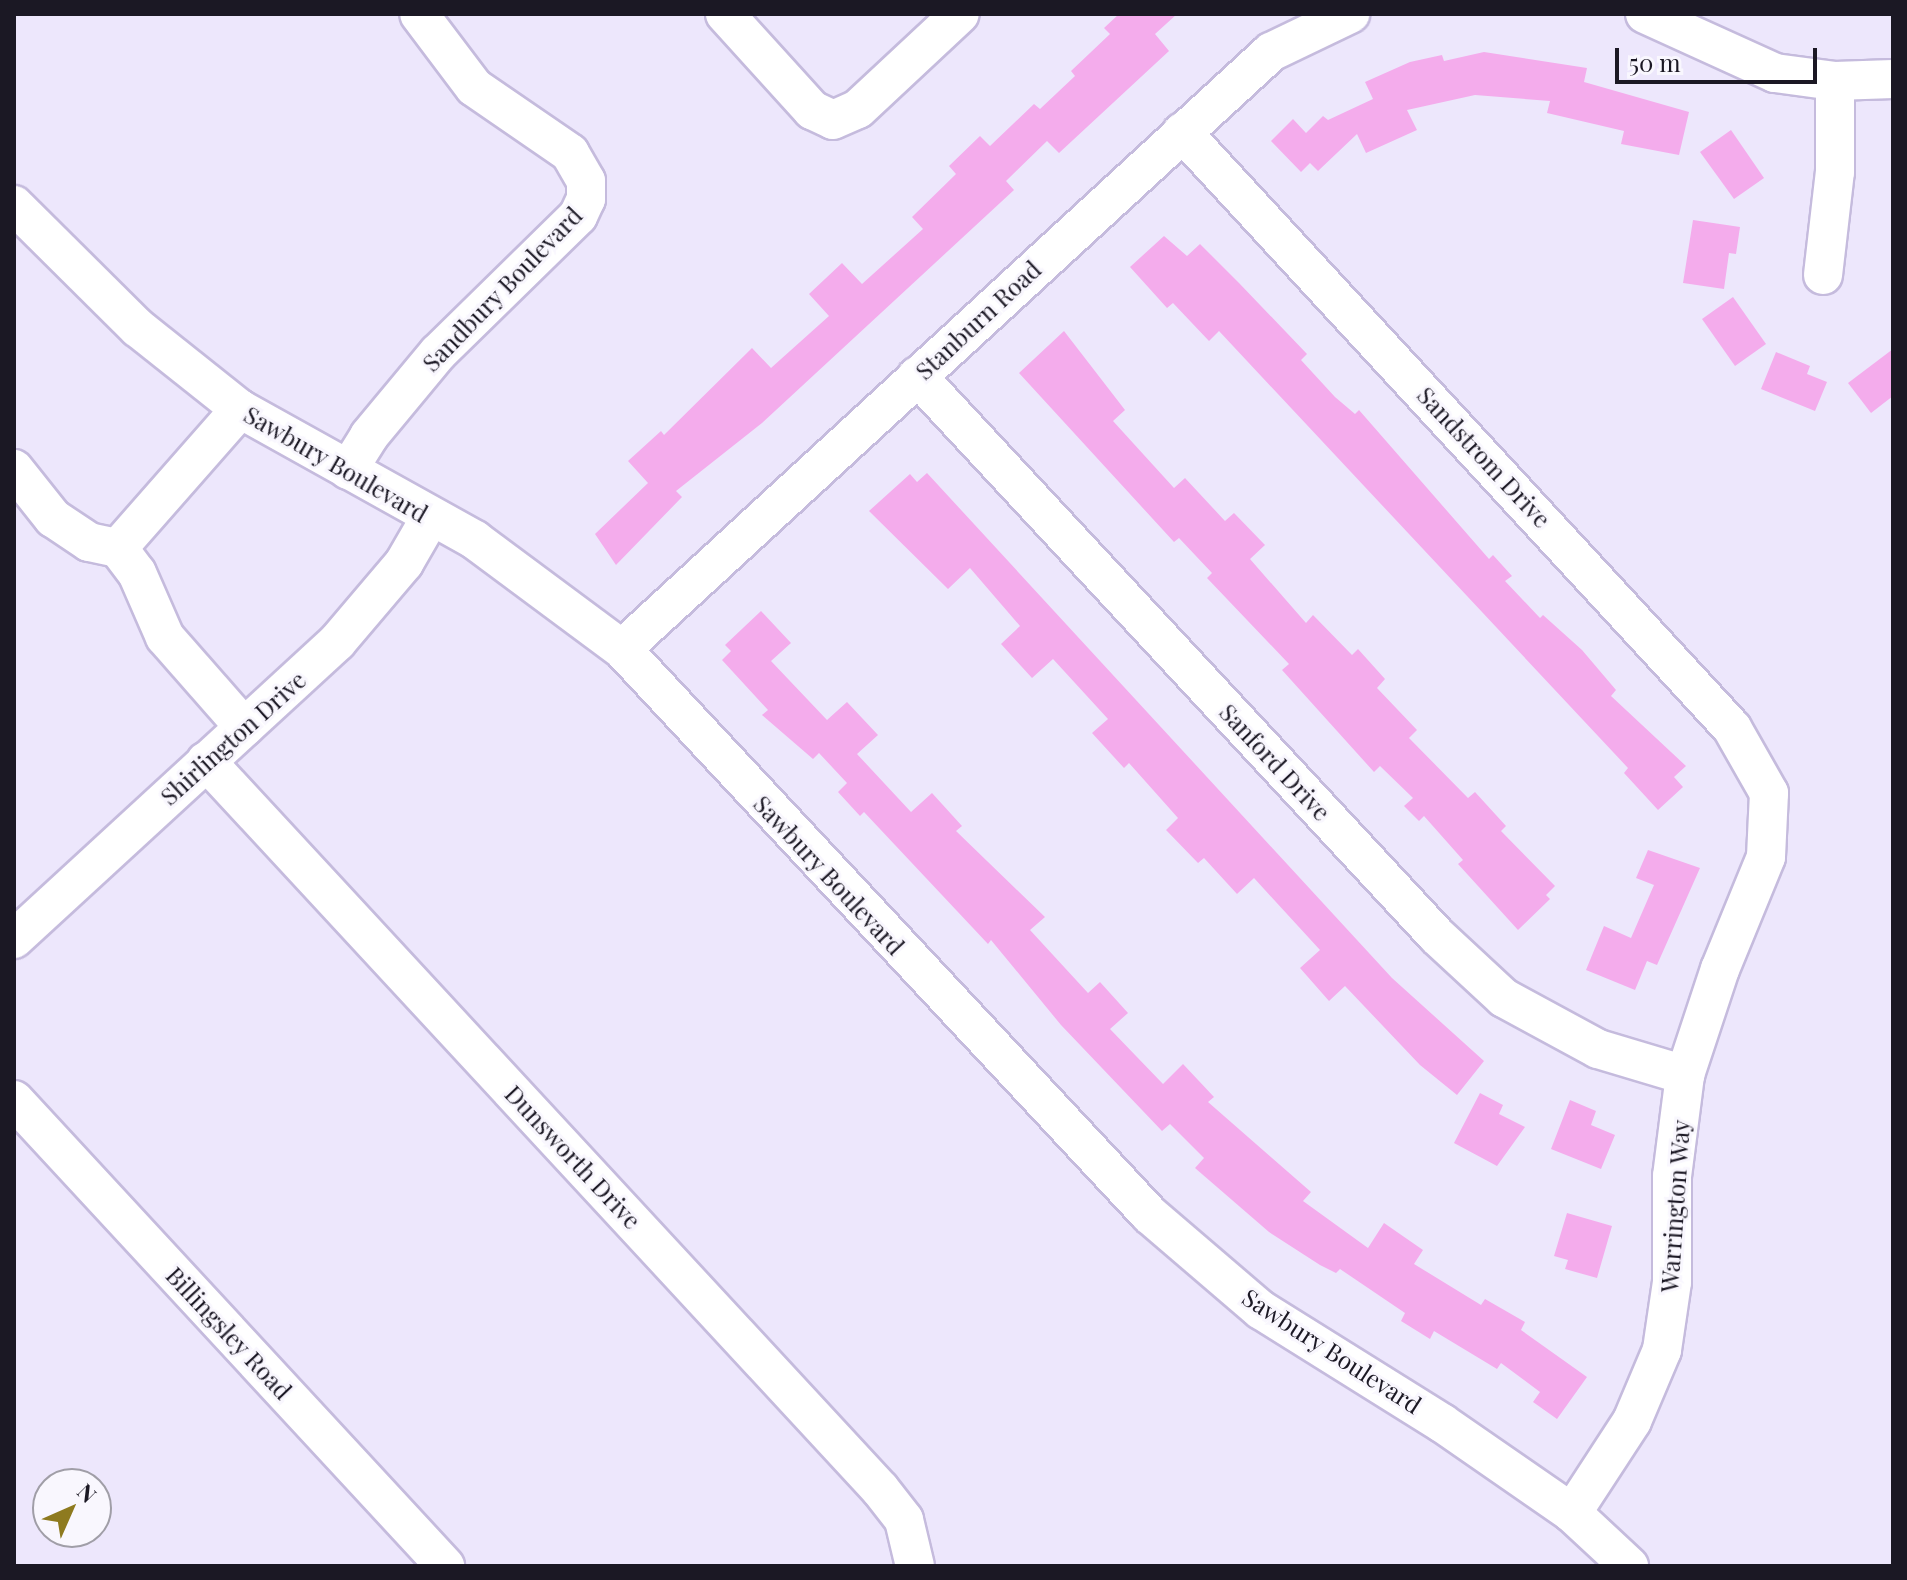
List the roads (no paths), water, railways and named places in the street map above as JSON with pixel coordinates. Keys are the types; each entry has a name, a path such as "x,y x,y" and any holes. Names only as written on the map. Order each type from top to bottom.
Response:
{"street":[{"name":"Sandbury Boulevard","path":"348,470 369,436 438,353 578,216 586,199 586,181 570,153 474,87 419,14"},
{"path":"725,14 812,110 833,120 858,109 960,14"},
{"name":"Stanburn Road","path":"622,649 1271,52 1350,14"},
{"path":"1645,14 1692,25 1775,73 1835,81 1893,79"},
{"path":"1823,275 1835,172 1835,81"},
{"name":"Sandstrom Drive","path":"1182,132 1732,728 1769,793"},
{"name":"Sawbury Boulevard","path":"14,205 138,328 240,409 532,578 622,649 1150,1215 1261,1310 1442,1423 1572,1513 1629,1566"},
{"name":"Sanford Drive","path":"917,376 1437,936 1504,998 1598,1049 1685,1075"},
{"path":"118,548 240,409"},
{"path":"14,469 53,518 89,542 118,548 137,573 165,637 244,727"},
{"name":"Shirlington Drive","path":"14,939 337,642 404,563 430,518"},
{"name":"Dunsworth Drive","path":"206,761 880,1489 904,1520 915,1566"},
{"name":"Warrington Way","path":"1572,1513 1632,1421 1662,1350 1672,1282 1672,1176 1685,1075 1720,969 1766,857 1769,793"},
{"name":"Billingsley Road","path":"14,1100 445,1566"}]}
